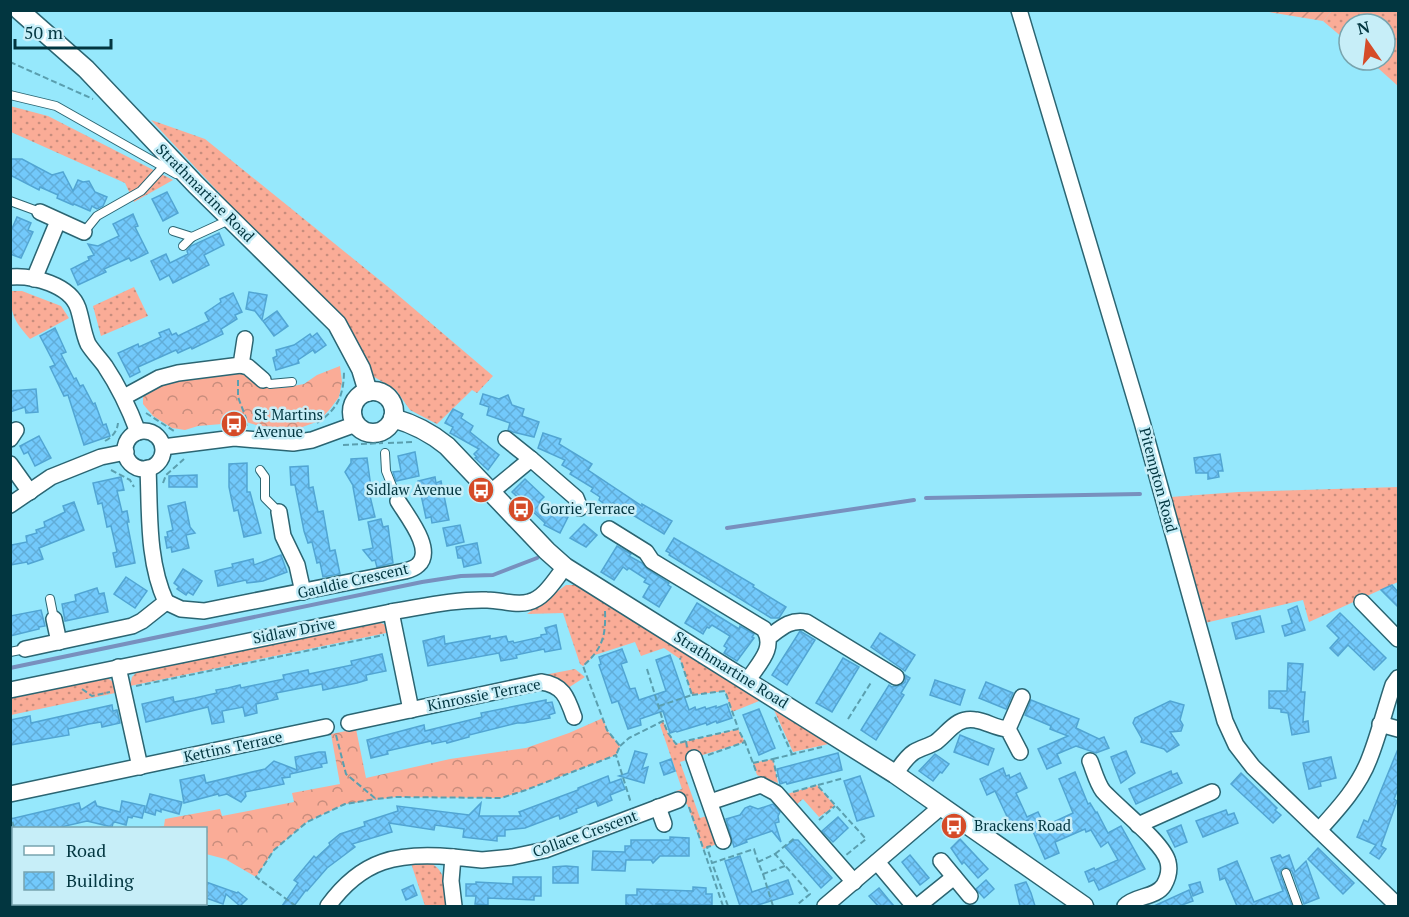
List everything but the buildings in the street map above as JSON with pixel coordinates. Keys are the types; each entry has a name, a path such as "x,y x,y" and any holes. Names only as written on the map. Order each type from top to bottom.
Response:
{"street":[{"name":"Strathmartine Road","path":"19,10 86,69 196,185 338,324 361,369 368,392"},
{"name":"Pitempton Road","path":"1019,10 1142,422 1225,721 1236,745 1253,767 1398,906"},
{"path":"40,212 84,232"},
{"path":"34,279 58,221"},
{"path":"10,277 20,276 34,279 63,290 73,298 88,343 128,395 138,432"},
{"path":"241,365 245,339"},
{"path":"128,395 159,378 178,372 241,365 248,367 263,380"},
{"path":"368,392 383,393 393,404 393,418 390,424 380,432 367,432 356,424 353,418 357,399 368,392"},
{"name":"Strathmartine Road","path":"393,418 414,424 447,446 565,567 895,774 1084,906"},
{"path":"163,447 246,430 293,443 312,440 356,424"},
{"path":"138,432 151,432 157,436 163,447 158,463 148,468 131,463 126,452 128,440 138,432"},
{"path":"506,438 576,498 580,508"},
{"path":"10,506 51,477 76,465 126,452"},
{"path":"491,492 531,459"},
{"path":"10,464 30,492"},
{"path":"18,651 132,626 166,602 151,546 148,468"},
{"name":"Gauldie Crescent","path":"166,602 181,609 204,611 405,572 418,565 424,556 424,545 398,501"},
{"path":"279,512 283,536 297,565 303,592"},
{"path":"609,529 646,552 652,561 764,629 769,637 769,648 748,680"},
{"name":"Sidlaw Drive","path":"10,690 391,612 469,601 529,602 543,594 565,567"},
{"path":"1362,602 1398,639"},
{"name":"Kinrossie Terrace","path":"391,612 411,710"},
{"path":"54,619 58,642"},
{"path":"769,637 789,623 806,622 876,674 896,677"},
{"path":"118,668 140,766"},
{"path":"1319,830 1358,782 1370,758 1393,685 1398,678"},
{"name":"Kinrossie Terrace","path":"337,726 540,682 553,684 564,694 574,717"},
{"path":"1008,729 1022,698"},
{"path":"895,774 914,752 935,742 953,725 963,721 976,720 996,728 1008,729"},
{"path":"1380,724 1398,729"},
{"name":"Kettins Terrace","path":"10,794 337,726"},
{"path":"1008,729 1020,752"},
{"path":"694,758 723,841"},
{"path":"1090,761 1102,789 1161,848 1168,861 1169,874 1163,887 1152,895 1134,900 1125,906"},
{"path":"710,802 761,785 779,790 811,826 854,882"},
{"path":"1138,825 1212,792"},
{"name":"Collace Crescent","path":"328,906 338,892 354,878 391,859 424,854 482,860 512,858 545,850 678,800"},
{"path":"825,906 942,806"},
{"name":"Collace Crescent","path":"658,807 664,824"},
{"path":"453,857 451,881 454,906"},
{"path":"941,861 970,896"},
{"path":"877,862 916,906 954,877"},
{"path":"1377,906 1388,894"}],"lane":[{"path":"10,95 56,106 196,185"},
{"path":"84,232 97,216 141,191 163,167"},
{"path":"10,201 40,212"},
{"path":"183,246 192,237 231,220"},
{"path":"173,231 192,237"},
{"path":"263,380 270,384 292,382"},
{"name":"Gauldie Crescent","path":"385,453 386,471 398,501"},
{"path":"260,470 265,477 265,498 279,512"},
{"path":"50,599 54,619"},
{"path":"1286,873 1298,906"}],"path":[{"path":"10,62 99,102"},
{"path":"241,365 238,370 238,397 246,418 246,430"},
{"path":"317,423 333,410 344,389 343,366"},
{"path":"128,395 146,413 176,432"},
{"path":"104,442 112,437 118,428 120,415"},
{"path":"338,445 416,442"},
{"path":"102,472 114,469 130,480 140,496 149,497 160,492 166,475 173,467 184,459 193,457"},
{"path":"605,611 606,628 601,646 583,666 607,730 620,746"},
{"path":"123,689 395,633"},
{"path":"680,658 692,695"},
{"path":"647,669 668,734 676,744 738,729"},
{"path":"848,719 876,674"},
{"path":"659,706 692,695 725,691 761,785"},
{"path":"772,709 792,754"},
{"path":"635,816 616,755 620,746 629,738 663,721"},
{"path":"337,726 343,769 376,800"},
{"path":"686,741 689,757 694,758 745,742"},
{"path":"753,763 824,746"},
{"path":"296,906 256,877 274,850 307,822 323,814 345,804 396,796 501,798 616,755"},
{"path":"772,759 779,790 787,794 844,778"},
{"path":"817,785 866,839 844,857"},
{"path":"678,800 680,806 687,804 723,906"},
{"path":"758,862 775,854 835,806"},
{"path":"728,906 712,863 754,849 773,906"},
{"path":"775,854 810,894 798,904 799,906"},
{"path":"763,874 785,866"}],"green space":[{"path":"1263,10 1332,11 1323,21"},
{"path":"1332,11 1398,11 1398,86 1382,72 1397,72 1397,12 1337,12 1337,33 1323,21"},
{"path":"10,106 48,116 173,180 134,202 125,183 11,132"},
{"path":"151,120 205,139 392,290 493,376 477,393 472,390 437,424 410,410 396,390 371,375 340,322"},
{"path":"134,287 148,316 101,336 93,306"},
{"path":"11,291 22,291 61,306 69,318 30,339 14,318"},
{"path":"340,366 342,382 339,397 319,421 297,429 259,426 246,422 198,426 185,430 172,428 153,416 143,404 143,397 150,393 151,389 164,383 243,370 266,387 282,388 304,384 317,375"},
{"path":"1398,487 1398,582 1309,622 1303,600 1205,623 1171,497 1238,492"},
{"path":"566,585 578,585 764,699 732,712 725,691 692,695 680,659 664,648 641,656 635,642 595,655 583,666 580,664 563,613 527,614"},
{"path":"376,621 386,625 391,632 130,686 132,677 139,670"},
{"path":"575,669 585,677 568,688 557,678 544,675"},
{"path":"107,678 115,683 120,692 11,715 11,697"},
{"path":"770,701 833,743 793,752"},
{"path":"603,718 607,730 620,746 616,755 501,798 396,797 345,804 307,822 274,850 256,877 225,859 207,854 207,827 158,827 164,826 165,819 220,809 222,816 294,802 292,793 340,784 331,734 356,729 366,778 450,759 526,748"},
{"path":"663,721 676,744 738,729 745,742 680,762 700,818 710,815 720,843 703,849 687,804 680,806 676,791 682,789 660,725"},
{"path":"773,759 778,783 757,775 753,763"},
{"path":"817,785 835,806 819,817 803,799 796,805 787,794"},
{"path":"410,860 430,863 441,872 449,906 425,906"}],"waterway":[{"path":"926,498 1140,494"},
{"path":"727,528 914,500"},
{"path":"10,668 422,582 461,576 493,575 537,558"}],"place":[{"name":"St Martins Avenue","path":"234,424"},
{"name":"Sidlaw Avenue","path":"481,490"},
{"name":"Gorrie Terrace","path":"521,509"},
{"name":"Brackens Road","path":"954,826"}]}
